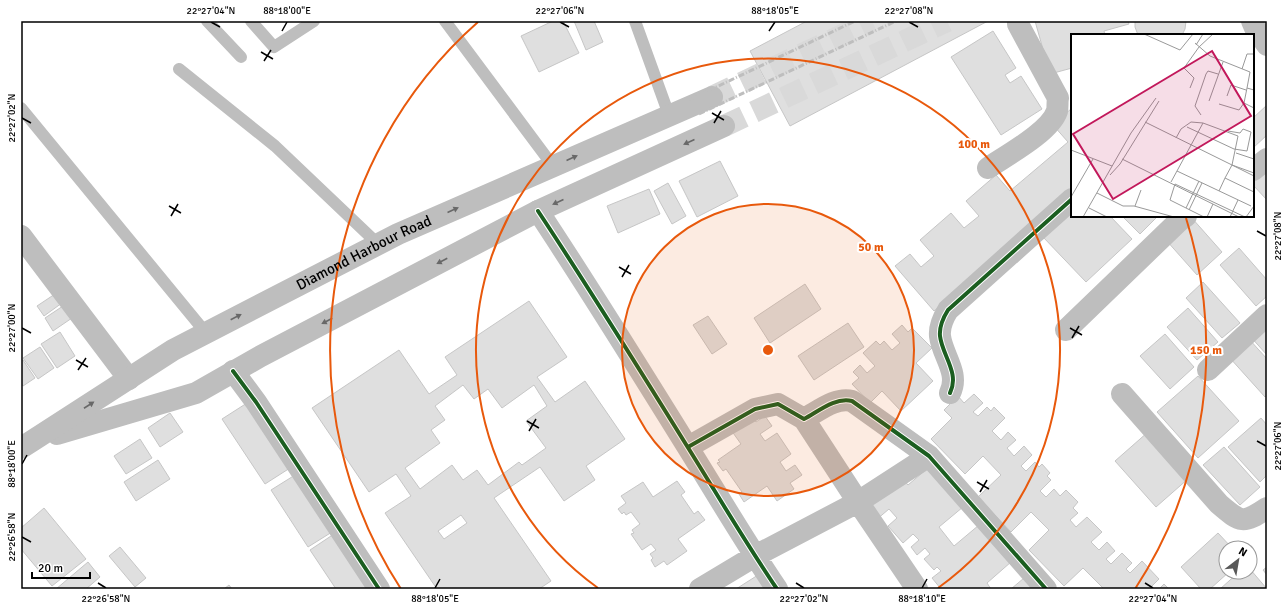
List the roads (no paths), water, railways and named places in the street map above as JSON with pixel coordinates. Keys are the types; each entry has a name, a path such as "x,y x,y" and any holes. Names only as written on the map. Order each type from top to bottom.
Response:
{"main road":[{"path":"988,168 1038,134 1052,120 1057,110 1058,98 1018,24 1018,21"},
{"path":"1252,21 1267,45"},
{"name":"Diamond Harbour Road","path":"27,445 174,350 378,244 712,97"},
{"name":"Diamond Harbour Road","path":"27,445 196,393 233,371 538,211 724,126"},
{"path":"1254,169 1267,159"},
{"path":"950,393 953,383 951,370 940,336 941,322 948,310 1071,200"},
{"path":"538,211 777,589"},
{"path":"1066,330 1185,217"},
{"path":"24,247 129,379"},
{"path":"1208,370 1267,315"},
{"path":"233,371 256,402 379,589"},
{"path":"1122,394 1219,504 1232,516 1241,520 1251,518 1267,508"},
{"path":"804,419 837,401 845,399 852,401 929,456 1046,589"},
{"path":"688,447 755,409 778,404 804,419 917,589"},
{"path":"700,589 755,556 858,502 929,456"}],"lane":[{"path":"207,21 241,57"},
{"path":"251,21 274,47 314,21"},
{"path":"445,21 553,166"},
{"path":"635,21 670,115"},
{"path":"179,69 275,146 378,244"},
{"path":"21,108 206,333"}],"tunnel":[{"path":"712,97 872,21"},
{"path":"724,126 947,21"}],"railway":[{"path":"689,100 855,21"},
{"path":"699,114 896,21"}]}
